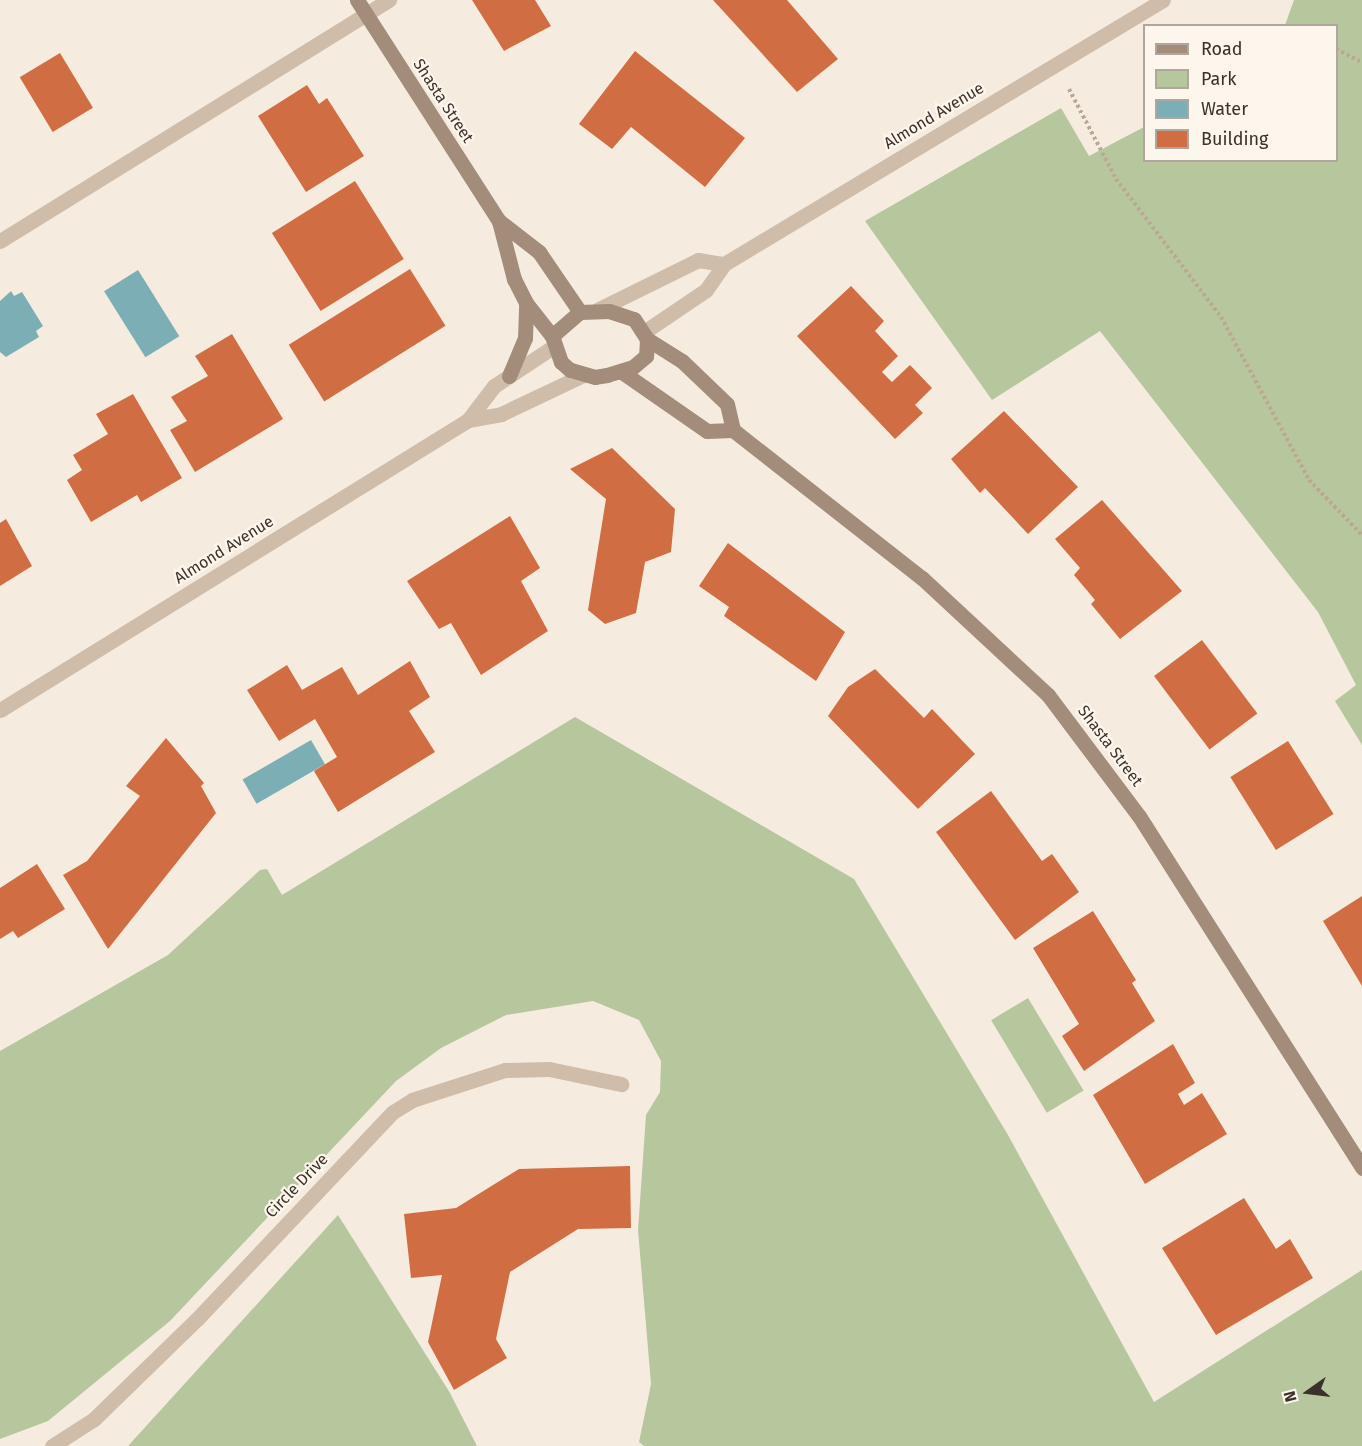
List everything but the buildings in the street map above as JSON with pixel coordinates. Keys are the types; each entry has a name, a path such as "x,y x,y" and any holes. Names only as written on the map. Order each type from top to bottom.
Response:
{"street":[{"name":"Shasta Street","path":"357,0 500,221 539,252 580,312"},
{"path":"0,241 390,0"},
{"name":"Almond Avenue","path":"646,336 706,290 724,264 1163,0"},
{"name":"Shasta Street","path":"500,221 514,279 526,303 553,342"},
{"path":"597,310 698,260 724,264"},
{"path":"509,376 525,338 526,303"},
{"path":"622,372 707,431 734,430 727,404 682,361 646,336 623,313 597,310 580,312 553,342 561,362 583,375 622,372 646,356 646,336"},
{"name":"Almond Avenue","path":"0,710 468,420 494,387 553,342"},
{"name":"Almond Avenue","path":"468,420 501,414 583,375"},
{"name":"Shasta Street","path":"734,430 922,578 1048,695 1139,816 1362,1168"},
{"name":"Circle Drive","path":"52,1446 94,1419 197,1319 393,1112 412,1100 505,1070 549,1069 621,1084"}],"path":[{"path":"1338,50 1362,62"},
{"path":"1057,64 1116,179 1221,318 1309,480 1362,535"}],"green space":[{"path":"1294,0 1362,0 1362,745 1335,701 1356,685 1318,612 1100,331 992,400 865,221 1061,108 1089,156 1143,128 1143,162 1338,162 1338,24 1285,24"},
{"path":"575,717 854,879 1008,1135 1154,1402 1362,1270 1362,1446 644,1446 639,1442 651,1384 638,1230 646,1115 660,1092 661,1061 639,1020 593,1001 506,1015 441,1048 396,1081 170,1321 48,1421 0,1439 0,1051 168,955 260,870 267,869 282,895"},
{"path":"1028,998 1084,1091 1047,1113 991,1020"},
{"path":"338,1215 450,1393 477,1446 128,1446"}],"water":[{"path":"138,270 179,336 145,357 104,291"},
{"path":"11,291 14,296 22,292 43,326 36,331 39,337 6,357 0,352 0,301"},
{"path":"311,740 325,764 257,804 243,780"}]}
